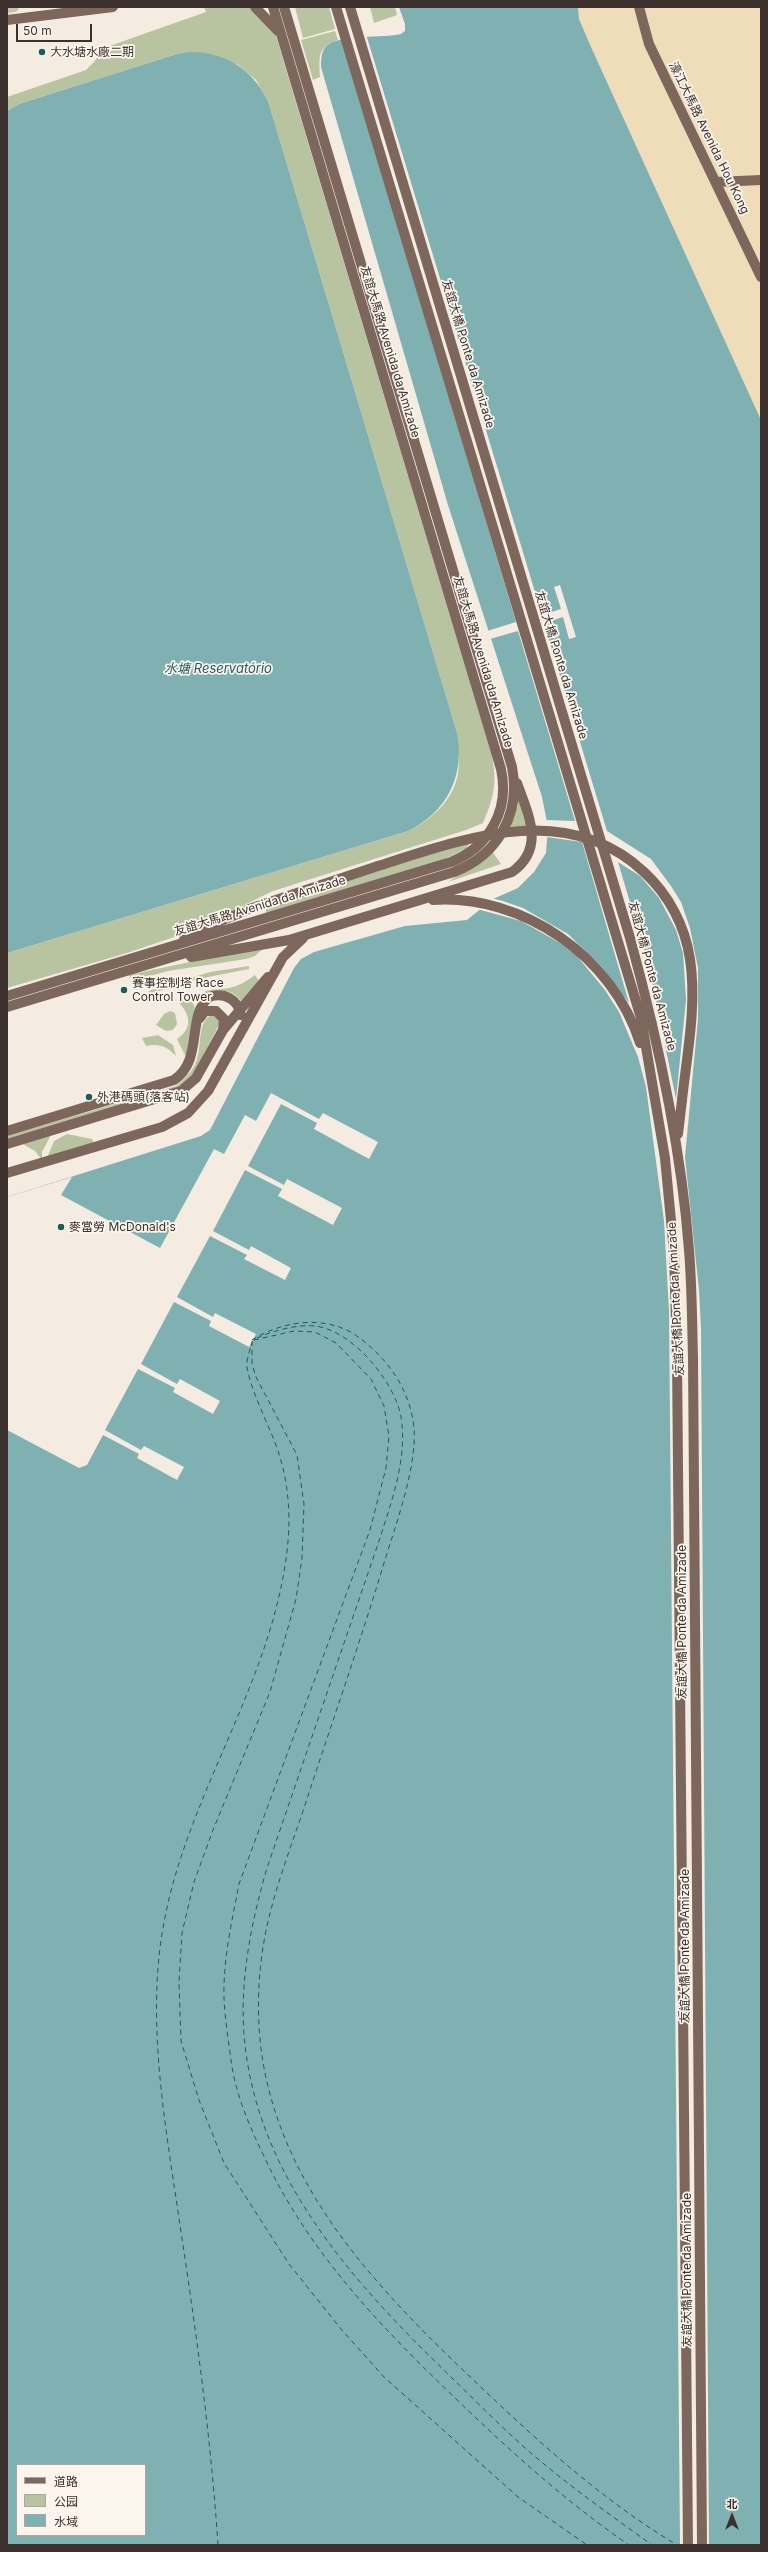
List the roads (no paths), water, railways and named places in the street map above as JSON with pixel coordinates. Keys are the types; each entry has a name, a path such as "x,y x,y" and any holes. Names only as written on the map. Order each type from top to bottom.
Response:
{"main road":[{"path":"7,20 113,7"},
{"path":"255,7 273,25 285,48"},
{"name":"友誼大馬路 Avenida da Amizade","path":"7,996 458,860 475,849 489,834 499,816 503,796 502,770 273,7"},
{"path":"284,7 295,44"},
{"path":"290,7 295,44"},
{"name":"友誼大橋 Ponte da Amizade","path":"336,7 641,1018 666,1158 674,1252 677,1336 688,2545"},
{"name":"友誼大橋 Ponte da Amizade","path":"350,7 630,938 655,1026 678,1158 689,1250 693,1358 702,2545"},
{"name":"濠江大馬路 Avenida Hou Kong","path":"639,7 649,44 761,277"},
{"name":"友誼大馬路 Avenida da Amizade","path":"7,1007 468,866 492,847 505,828 514,798 512,768 295,44"},
{"path":"716,182 761,180"},
{"path":"143,966 289,940 506,875 523,863 530,850 532,829 512,768"},
{"path":"140,956 249,909 467,838 500,832 540,831 568,834 596,842 622,855 646,874 661,890 676,916 687,944 691,966 692,1008 679,1122 678,1158"},
{"path":"418,901 454,900 495,905 514,912 551,930 584,956 611,987 630,1018 638,1035 654,1087"},
{"path":"7,1144 181,1091 202,1070 223,1030 240,1009 280,964 296,942 313,932"},
{"path":"7,1173 169,1124 194,1108 216,1078 239,1034 249,1021 280,964"},
{"path":"7,1131 174,1080 189,1064 198,1020 204,1003 213,996 231,998 240,1009 241,1016 239,1034"},
{"path":"198,1020 205,1012 216,1011 224,1019 223,1030"}],"street":[{"path":"7,8 14,7"}],"water":[{"path":"399,7 578,7 579,19 591,47 761,420 761,2545 7,2545 7,1197 201,1136 210,1130 294,968 301,959 314,952 405,926 467,920 493,899 518,888 534,872 546,853 548,827 542,797 448,505 321,67 321,58 324,49 326,46 335,41 401,34 405,31 405,24"},
{"name":"水塘 Reservatório","path":"190,52 215,55 236,64 246,71 254,80 268,101 457,733 459,749 458,764 450,791 443,803 422,823 408,831 7,953 7,111 19,104 177,54"}],"place":[{"name":"大水塘水廠二期","path":"42,52"},
{"name":"賽事控制塔 Race Control Tower","path":"124,990"},
{"name":"外港碼頭(落客站)","path":"89,1097"},
{"name":"麥當勞 McDonald's","path":"61,1227"}]}
